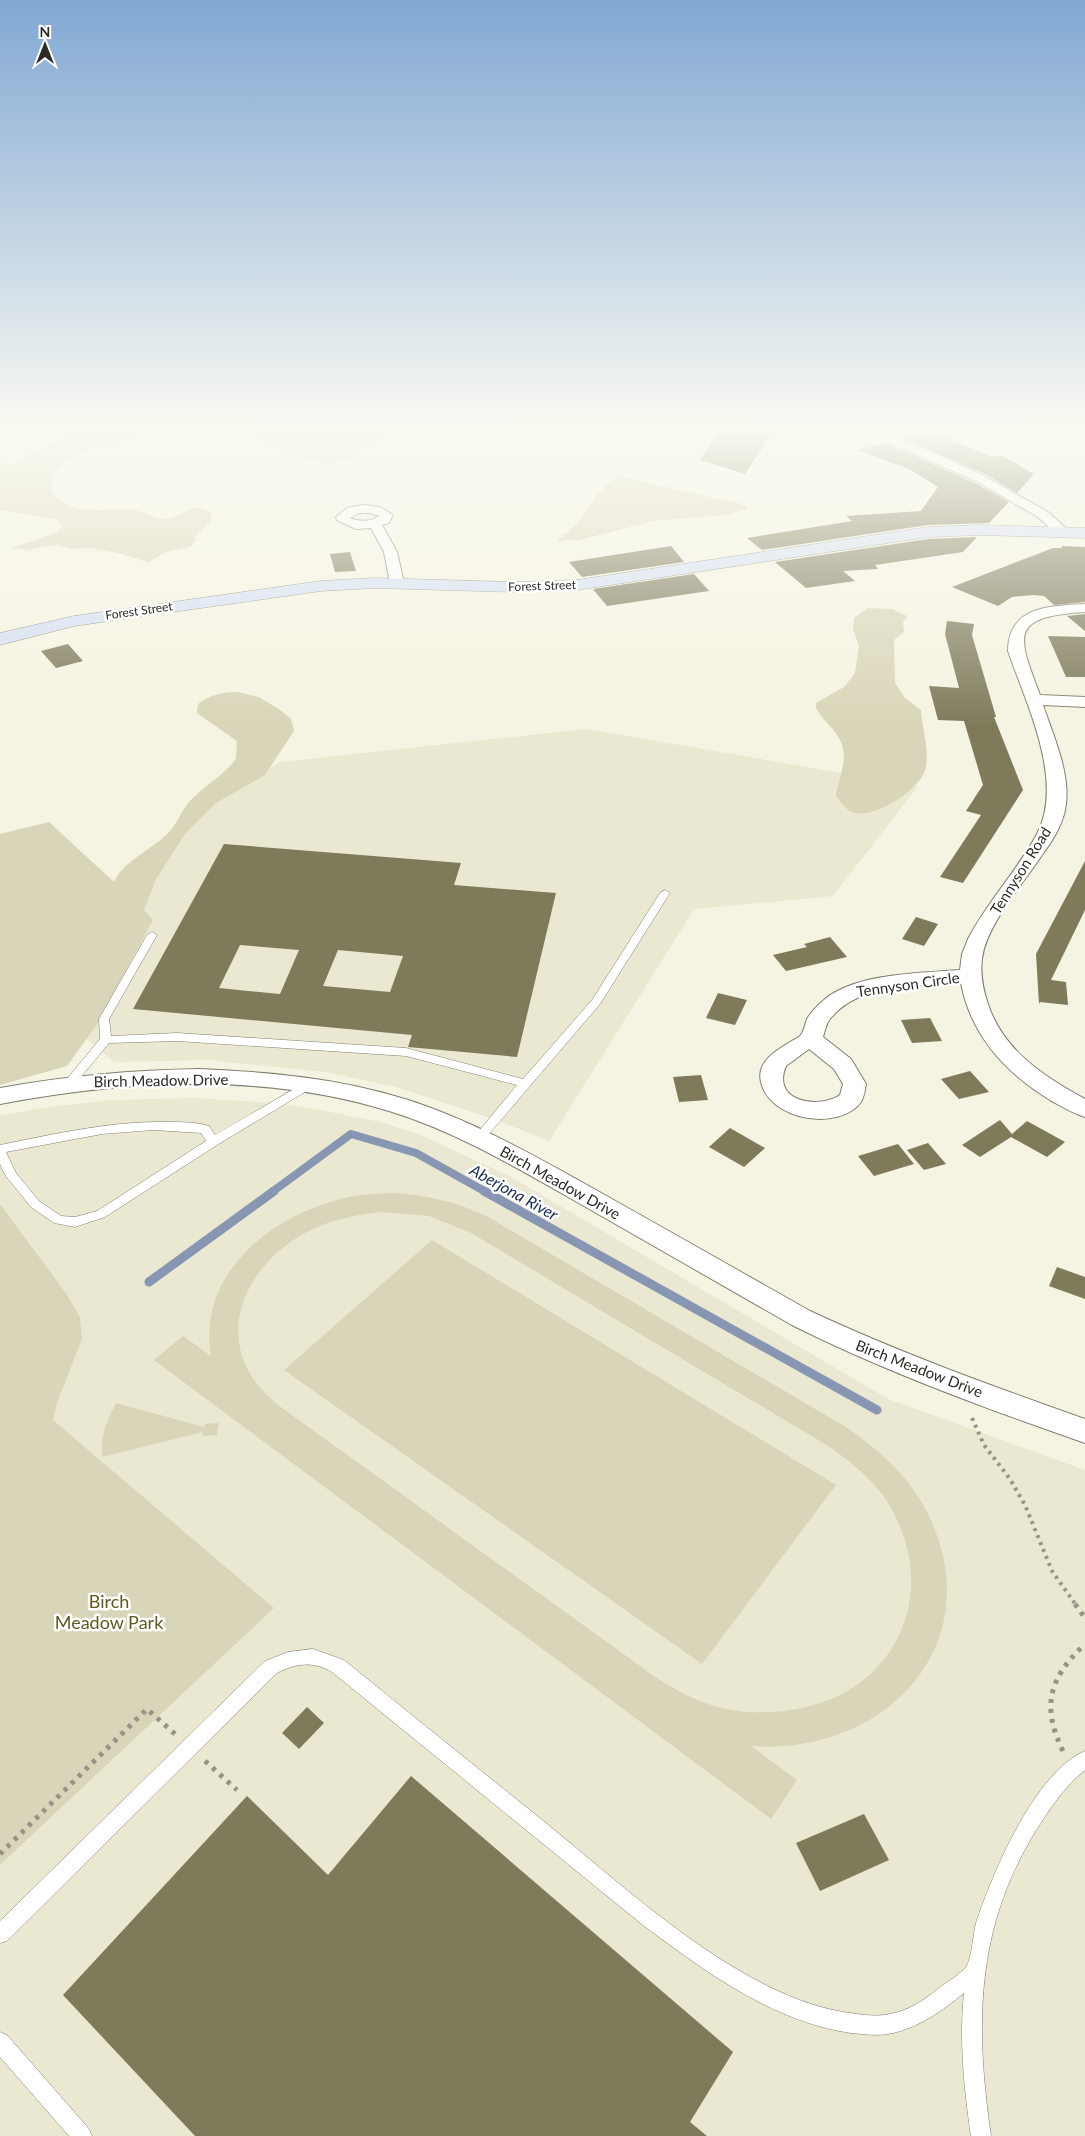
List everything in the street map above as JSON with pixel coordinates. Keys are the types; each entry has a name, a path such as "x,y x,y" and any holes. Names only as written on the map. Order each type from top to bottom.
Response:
{"street":[{"path":"376,527 383,535 392,557 397,583"},
{"path":"1058,527 1063,532"},
{"name":"Forest Street","path":"0,639 74,621 330,585 397,583 514,587 577,585 928,532 980,530 1085,533"},
{"name":"Tennyson Road","path":"1085,608 1040,615 1018,627 1014,637 1016,651 1033,700 1054,772 1058,796 1056,808 1042,840 981,934 971,961 971,976 981,1016 998,1046 1042,1086 1085,1109"},
{"path":"1033,700 1085,702"},
{"name":"Tennyson Circle","path":"810,1038 818,1016 824,1008 840,996 854,991 903,982 971,976"},
{"name":"Birch Meadow Drive","path":"0,1096 68,1085 177,1077 245,1079 306,1086 335,1090 396,1105 479,1138 838,1337 905,1365 1085,1430"}],"lane":[{"path":"479,1138 596,1002 665,893"},
{"path":"68,1085 106,1040 104,1019 152,934"},
{"path":"106,1040 177,1037 406,1052 525,1083"},
{"path":"212,1142 205,1129 186,1126 121,1128 0,1150 11,1175 35,1204 58,1220 75,1222 101,1214 212,1142 306,1086"},
{"path":"0,1934 271,1667 301,1655 321,1657 338,1666 661,1927 724,1971 794,2008 820,2018 848,2023 873,2026 896,2023 918,2015 974,1972"},
{"path":"982,2136 975,2097 972,2053 974,1972 986,1914 1013,1849 1055,1788 1079,1765"},
{"path":"0,2042 82,2136"}],"path":[{"path":"972,1418 984,1445 1010,1479 1025,1505 1052,1571 1085,1618"},
{"path":"1079,1765 1051,1727 1051,1699 1058,1673 1072,1655 1085,1644"},
{"path":"0,1854 147,1708 237,1790"}],"shaded area":[{"path":"586,729 918,786 833,896 694,909 549,1141 499,1121 396,1087 326,1072 208,1060 114,1062 65,1020 182,820 280,762"},
{"path":"194,1098 275,1103 315,1109 380,1122 416,1133 511,1177 888,1399 1085,1470 1085,2136 0,2136 0,1865 274,1608 53,1420 57,1403 82,1339 80,1317 66,1293 0,1204 0,1116 41,1108 112,1100"}],"green space":[{"path":"62,527 205,527 195,536 197,539 190,547 166,552 148,562 118,553 90,548 71,549 55,545 27,550 12,548 57,532"},
{"path":"574,527 631,527 579,540 557,541"},
{"path":"868,608 892,609 907,616 903,623 904,632 894,640 895,683 905,698 921,710 927,760 923,775 907,793 884,807 861,814 850,811 836,796 843,763 843,748 835,732 816,708 816,703 844,687 855,673 859,646 853,629 854,618"},
{"path":"237,692 259,697 280,710 291,719 294,731 265,775 216,803 185,834 155,881 144,910 153,920 98,1023 67,1066 0,1085 0,834 49,822 114,882 130,862 169,832 190,801 236,759 237,741 197,713 198,704 207,698 221,693"},
{"path":"393,1193 418,1195 442,1200 488,1217 846,1427 893,1465 921,1501 928,1514 944,1562 946,1607 935,1648 913,1683 882,1712 844,1732 799,1744 751,1746 797,1780 771,1819 154,1360 183,1336 211,1356 210,1327 215,1300 227,1275 244,1254 265,1235 288,1220 314,1208 347,1197","holes":["381,1212 429,1216 471,1233 830,1447 864,1474 879,1490 891,1508 905,1541 911,1573 909,1605 900,1634 883,1661 860,1683 831,1699 797,1709 776,1712 743,1712 721,1708 696,1699 674,1689 654,1676 269,1397 248,1370 240,1349 238,1328 241,1308 249,1288 275,1255 292,1241 311,1230 336,1220"]},
{"name":"Birch Meadow Park","path":"0,1204 66,1293 80,1317 82,1339 57,1403 53,1420 274,1608 0,1865"},
{"path":"432,1240 836,1485 702,1664 284,1370"},
{"path":"116,1403 204,1427 205,1424 219,1423 217,1435 202,1436 203,1432 102,1457 105,1429"}],"building":[{"path":"817,527 917,527 762,550 747,538"},
{"path":"977,537 963,552 875,565 878,569 843,571 855,581 806,588 775,562 928,539"},
{"path":"671,546 684,562 582,577 569,562"},
{"path":"1062,546 1085,547 1085,602 1054,605 1044,596 1033,595 1012,597 998,606 952,587 1053,548 1062,548"},
{"path":"350,552 356,571 335,572 330,554"},
{"path":"694,574 709,591 607,606 593,589"},
{"path":"1085,614 1085,631 1067,616"},
{"path":"947,621 974,624 972,635 996,717 994,717 1023,790 963,883 940,877 981,815 966,811 983,785 964,721 938,720 929,686 959,688 945,634"},
{"path":"1048,636 1085,637 1085,677 1066,677"},
{"path":"68,644 83,661 56,668 41,651"},
{"path":"224,844 461,863 454,885 556,893 517,1057 408,1047 412,1035 133,1009","holes":["240,945 299,950 280,994 219,988","338,950 403,956 390,992 323,986"]},
{"path":"1085,861 1085,910 1051,980 1066,982 1068,1005 1040,1002 1039,1004 1036,954"},
{"path":"916,917 938,924 924,946 902,939"},
{"path":"830,937 847,957 786,971 773,955 807,947 804,944"},
{"path":"718,993 747,1000 735,1025 706,1018"},
{"path":"930,1018 942,1041 912,1043 901,1020"},
{"path":"970,1071 989,1092 959,1099 941,1079"},
{"path":"701,1075 708,1100 679,1102 673,1077"},
{"path":"1000,1120 1012,1134 1027,1121 1065,1142 1047,1157 1011,1137 980,1157 962,1145"},
{"path":"730,1128 765,1148 744,1167 709,1147"},
{"path":"928,1143 946,1164 924,1170 907,1150"},
{"path":"898,1144 914,1164 874,1176 858,1156"},
{"path":"1057,1267 1085,1277 1085,1299 1049,1286"},
{"path":"307,1707 324,1723 299,1749 282,1733"},
{"path":"411,1776 733,2052 690,2122 707,2136 195,2136 63,1995 247,1796 328,1875"},
{"path":"864,1814 889,1860 820,1891 796,1843"}],"waterway":[{"name":"Aberjona River","path":"272,1192 351,1134 416,1153 486,1192"},
{"name":"Aberjona River","path":"149,1282 274,1191"},
{"name":"Aberjona River","path":"484,1191 877,1410"}]}
